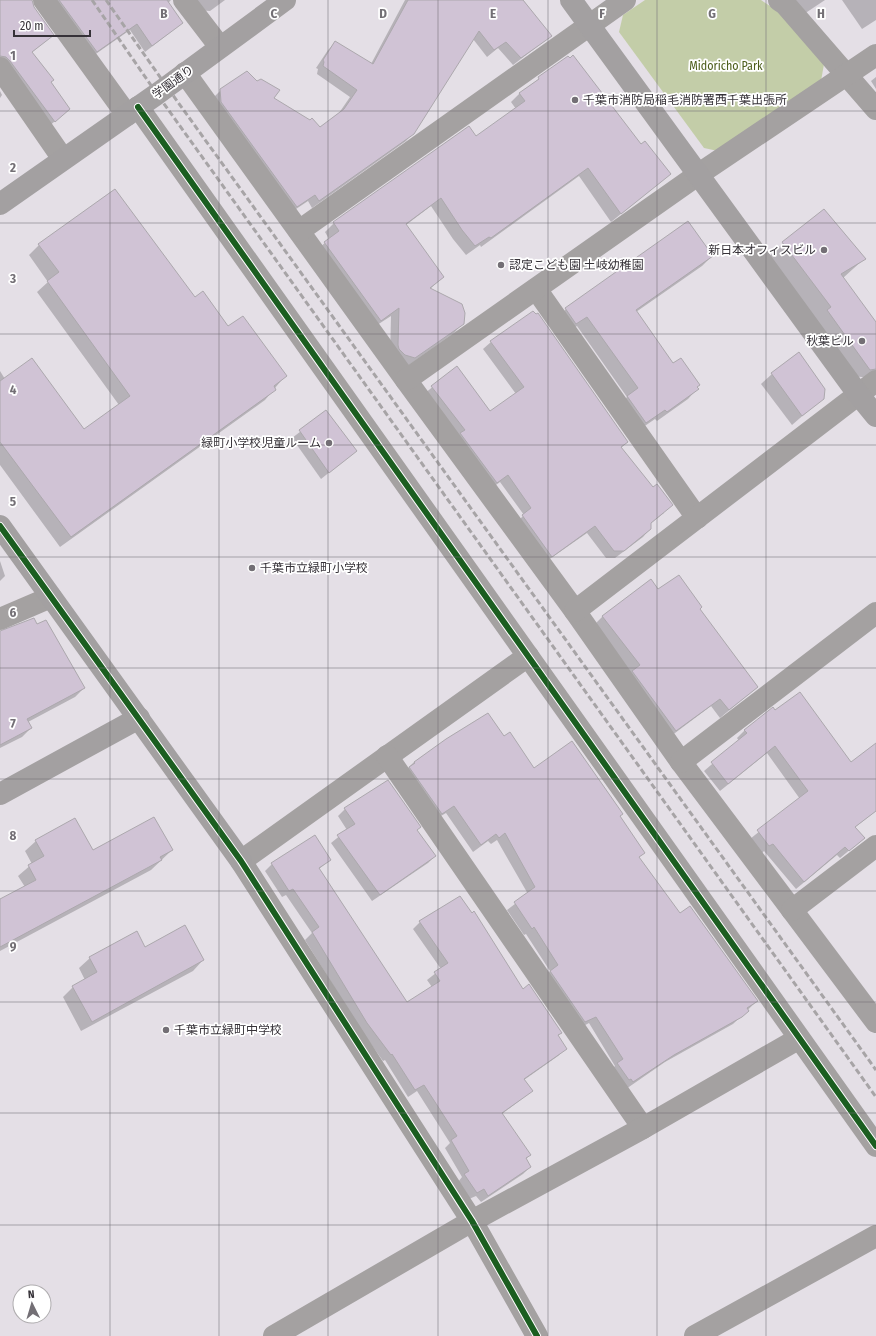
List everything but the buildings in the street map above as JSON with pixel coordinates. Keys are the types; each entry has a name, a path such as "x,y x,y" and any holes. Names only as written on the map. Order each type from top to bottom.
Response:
{"street":[{"path":"44,0 132,111 528,656 798,1039 876,1146"},
{"path":"184,0 220,47"},
{"name":"学園通り","path":"0,204 132,111 285,0"},
{"path":"571,0 858,394 876,416"},
{"path":"299,231 624,0"},
{"path":"779,0 785,4 876,109"},
{"path":"406,380 699,174 876,55"},
{"path":"0,68 63,159"},
{"path":"185,73 406,380 575,611 681,762 876,1022"},
{"path":"536,289 697,518"},
{"path":"575,611 876,381"},
{"path":"0,526 241,861 472,1221 537,1336"},
{"path":"0,619 51,597"},
{"path":"681,762 876,613"},
{"path":"241,861 528,656"},
{"path":"0,794 139,718"},
{"path":"387,756 643,1128"},
{"path":"792,910 876,846"},
{"path":"279,1335 472,1221 643,1128 798,1039"},
{"path":"695,1336 876,1236"}],"green space":[{"name":"Midoricho Park","path":"645,0 761,0 779,12 824,64 821,81 718,151 704,148 619,32 623,15"}],"railway":[{"path":"92,0 157,94 876,1097"},
{"path":"106,0 167,87 876,1070"}],"cycle path":[{"path":"138,107 876,1146"},
{"path":"0,526 241,861 472,1221 537,1336"}],"place":[{"name":"千葉市消防局稲毛消防署西千葉出張所","path":"575,100"},
{"name":"新日本オフィスビル","path":"824,250"},
{"name":"認定こども園 土岐幼稚園","path":"501,265"},
{"name":"秋葉ビル","path":"862,341"},
{"name":"緑町小学校児童ルーム","path":"329,443"},
{"name":"千葉市立緑町小学校","path":"252,568"},
{"name":"千葉市立緑町中学校","path":"166,1030"}]}
